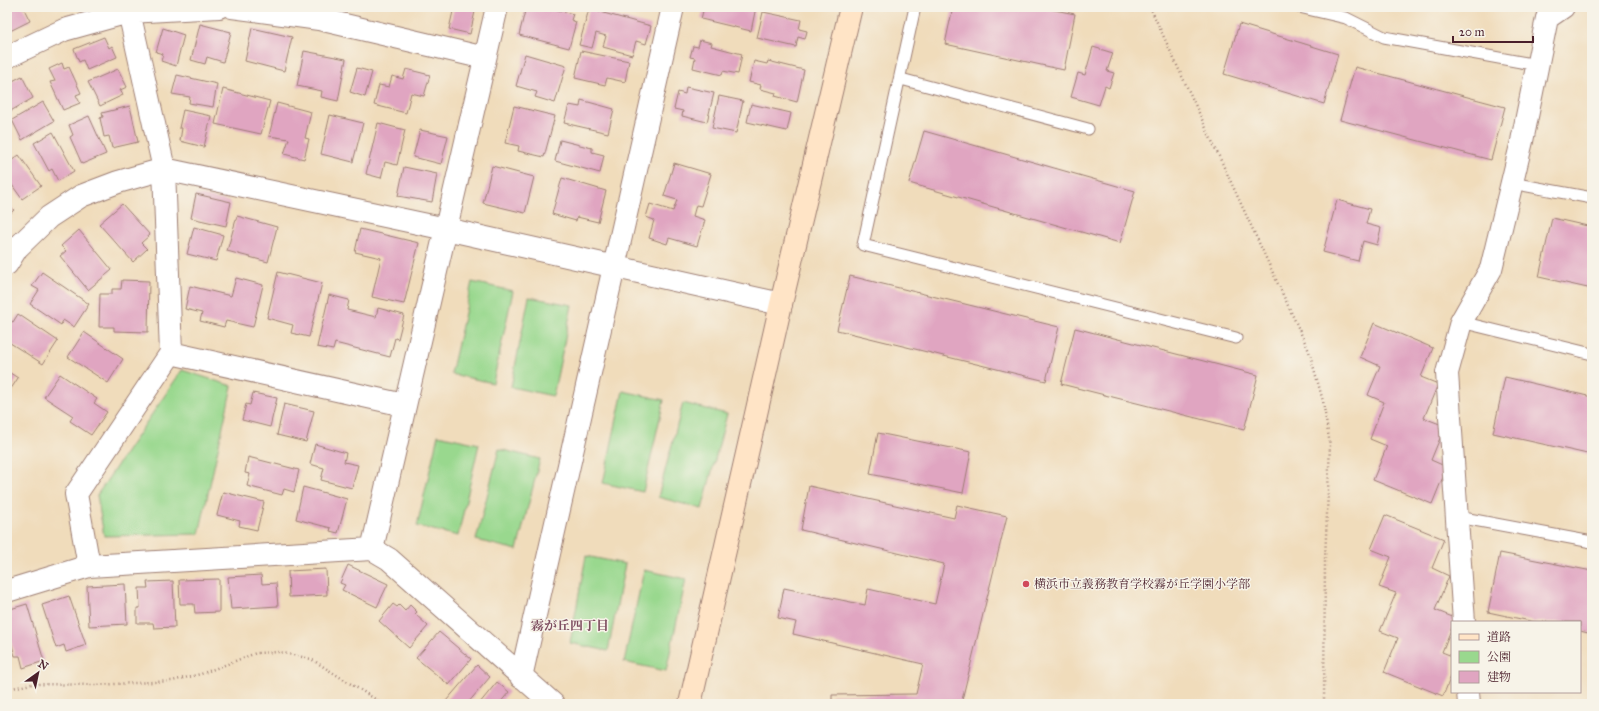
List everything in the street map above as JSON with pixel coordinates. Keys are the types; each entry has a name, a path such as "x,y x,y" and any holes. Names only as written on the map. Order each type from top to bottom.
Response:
{"street":[{"path":"7,57 64,30 128,10 219,7"},
{"path":"232,7 319,20 485,58"},
{"path":"372,549 497,7"},
{"path":"521,677 673,7"},
{"path":"690,704 781,304 851,7"},
{"path":"1464,621 1447,373 1461,322 1491,269 1522,141 1547,18 1563,7"},
{"path":"89,566 76,494 171,353 164,169 128,10"},
{"path":"7,264 17,248 49,217 81,196 118,182 164,169 446,229 781,304"},
{"path":"171,353 404,405"},
{"path":"7,591 89,566 372,549 389,559 553,704"},
{"path":"1468,693 1469,704"}],"lane":[{"path":"916,7 901,79 862,245 1236,338"},
{"path":"1299,7 1346,18 1384,37 1537,65"},
{"path":"901,79 1088,129"},
{"path":"1512,183 1592,198"},
{"path":"1461,322 1592,354"},
{"path":"1458,517 1592,542"}],"path":[{"path":"1150,7 1309,351 1323,400 1330,446 1325,559 1324,704"},
{"path":"7,689 32,684 96,684 172,681 201,674 256,654 279,652 311,659 383,704"}],"green space":[{"path":"472,282 513,291 493,383 451,374"},
{"path":"529,297 572,305 553,396 511,387"},
{"path":"182,370 232,386 199,534 104,536 97,495"},
{"path":"623,391 664,400 643,492 603,483"},
{"path":"683,403 727,414 702,509 658,497"},
{"path":"438,435 479,444 458,536 417,526"},
{"path":"499,449 540,459 517,550 476,540"},
{"path":"586,556 625,564 608,651 570,643"},
{"path":"644,570 686,579 666,671 624,662"}],"building":[{"path":"7,7 23,7 30,21 8,32"},
{"path":"454,7 476,7 470,34 449,29"},
{"path":"526,7 547,7 573,14 571,20 576,22 569,48 519,35"},
{"path":"704,7 756,7 751,31 701,19"},
{"path":"953,7 1039,7 1075,14 1064,70 945,44"},
{"path":"589,9 651,26 646,44 636,41 632,55 603,47 606,36 596,33 592,48 579,45"},
{"path":"763,12 801,20 799,29 807,31 805,39 798,37 796,47 757,38"},
{"path":"200,24 231,32 223,62 207,57 205,64 191,60"},
{"path":"1239,24 1338,54 1324,104 1224,74"},
{"path":"163,28 184,35 176,66 161,61 163,54 156,52"},
{"path":"252,28 292,37 284,71 245,61"},
{"path":"104,37 109,48 112,46 117,57 87,70 83,60 79,62 74,49"},
{"path":"700,40 712,43 711,46 742,54 738,74 723,71 722,75 693,68 695,58 690,57 693,46 698,47"},
{"path":"1093,47 1113,53 1107,71 1114,73 1109,88 1105,86 1099,105 1071,97 1078,73 1085,75"},
{"path":"304,51 346,59 338,101 321,97 322,91 297,86"},
{"path":"581,51 629,61 625,82 607,78 605,85 575,78"},
{"path":"525,54 566,66 555,103 535,97 537,92 516,86"},
{"path":"754,61 767,64 768,61 804,70 797,102 775,96 776,93 760,89 761,85 749,82"},
{"path":"62,63 64,69 69,67 81,93 76,95 80,103 63,110 50,82 55,81 49,69"},
{"path":"1355,67 1505,107 1491,160 1340,120"},
{"path":"357,68 372,72 365,97 350,92"},
{"path":"118,69 127,87 120,90 123,95 100,106 88,82"},
{"path":"406,69 430,75 424,96 411,93 406,113 374,105 379,85 389,87 392,76 403,79"},
{"path":"177,75 217,84 213,107 189,103 190,97 172,94"},
{"path":"22,76 33,98 7,113 7,84"},
{"path":"686,87 714,93 707,122 682,116 683,111 674,109 678,92 685,94"},
{"path":"223,89 270,101 261,134 215,124"},
{"path":"719,96 743,101 736,133 712,128"},
{"path":"581,100 614,109 608,133 564,123 569,105 580,107"},
{"path":"43,102 54,121 22,140 12,120"},
{"path":"277,103 311,112 305,138 309,139 304,159 284,154 289,139 269,136"},
{"path":"751,104 791,113 787,131 747,122"},
{"path":"130,106 138,142 112,148 109,136 104,137 100,118 103,117 102,113"},
{"path":"514,106 555,116 544,157 518,151 519,146 505,143"},
{"path":"183,110 211,116 204,147 180,141 182,128 179,128"},
{"path":"330,115 363,123 353,162 321,154"},
{"path":"89,116 106,154 82,164 70,137 73,135 69,125"},
{"path":"378,123 405,130 397,165 385,162 381,178 366,174"},
{"path":"420,130 448,136 441,164 413,157"},
{"path":"924,131 1135,191 1120,243 909,183"},
{"path":"53,132 74,171 58,181 52,169 49,171 34,143"},
{"path":"560,140 592,148 592,152 604,155 600,173 555,161"},
{"path":"19,155 41,186 22,199 7,178 10,174 7,170 7,164"},
{"path":"674,163 711,174 701,206 696,205 693,216 705,220 697,246 669,238 667,244 649,238 654,220 646,217 650,204 673,211 677,200 664,196"},
{"path":"492,166 534,177 525,213 483,203"},
{"path":"404,167 437,174 432,202 398,196"},
{"path":"562,178 606,191 598,222 577,217 576,221 552,214"},
{"path":"196,194 231,202 226,226 191,218"},
{"path":"7,195 12,200 7,204"},
{"path":"1337,200 1370,209 1366,224 1381,228 1377,245 1363,241 1358,261 1323,252"},
{"path":"7,204 14,210 7,216"},
{"path":"122,204 150,235 141,243 147,249 133,262 99,224"},
{"path":"237,216 277,227 268,262 227,251"},
{"path":"1552,218 1592,227 1592,289 1539,277"},
{"path":"194,227 223,235 216,261 187,254"},
{"path":"360,229 419,243 404,304 372,297 381,258 355,252"},
{"path":"79,230 112,270 88,290 60,256 66,251 61,246"},
{"path":"42,272 89,304 74,327 63,320 61,325 30,304 39,290 32,286"},
{"path":"278,272 322,283 309,337 291,333 293,325 267,318"},
{"path":"850,276 1059,327 1046,381 837,330"},
{"path":"236,278 263,285 253,327 226,321 224,327 200,321 202,313 185,309 190,286 231,296"},
{"path":"122,280 149,281 148,332 114,331 114,327 99,327 100,294 112,294 112,289 121,289"},
{"path":"329,295 349,300 347,310 376,317 378,308 404,315 398,339 395,338 390,357 335,343 333,350 317,347"},
{"path":"18,314 58,341 43,364 7,341 7,319 13,322"},
{"path":"1374,323 1433,348 1421,377 1438,384 1424,418 1445,426 1431,460 1447,467 1432,504 1373,480 1387,446 1370,439 1384,402 1368,395 1380,366 1360,357"},
{"path":"1075,328 1258,375 1244,430 1061,384"},
{"path":"84,332 123,359 108,383 68,357"},
{"path":"7,371 18,378 7,395"},
{"path":"60,374 97,399 94,403 107,412 91,435 70,421 73,416 44,397"},
{"path":"1505,377 1592,397 1592,455 1493,433"},
{"path":"253,393 277,398 270,427 242,420 246,404 250,405"},
{"path":"284,404 314,411 306,442 277,435"},
{"path":"878,433 971,452 963,493 870,474"},
{"path":"315,444 346,453 344,462 358,465 352,488 321,480 324,468 310,464"},
{"path":"248,457 299,470 294,492 284,489 282,495 247,486 250,474 245,473"},
{"path":"809,486 954,518 957,505 1007,516 961,704 832,704 832,695 916,694 923,664 793,634 796,622 778,618 784,588 865,605 868,589 935,604 944,564 801,530"},
{"path":"303,487 347,499 338,533 330,531 331,528 296,519"},
{"path":"223,492 264,502 257,530 239,526 240,521 217,515"},
{"path":"1385,515 1444,539 1432,568 1449,576 1435,610 1455,618 1454,621 1451,621 1451,630 1442,652 1451,656 1451,676 1443,696 1384,672 1398,638 1380,631 1396,593 1379,587 1391,557 1371,549"},
{"path":"1500,553 1592,571 1592,634 1581,631 1581,621 1530,621 1488,612"},
{"path":"348,565 388,584 377,607 342,590 345,585 340,583"},
{"path":"326,569 327,595 289,597 288,571"},
{"path":"261,575 262,584 276,583 278,606 231,609 228,577"},
{"path":"219,579 219,612 195,613 194,604 180,604 179,580"},
{"path":"173,581 175,627 154,628 153,623 137,623 137,608 140,608 139,588 148,588 147,582"},
{"path":"125,584 127,624 89,626 87,586"},
{"path":"69,596 86,645 66,652 64,645 56,648 42,605"},
{"path":"27,604 44,661 23,668 20,656 15,656 7,628 7,610"},
{"path":"393,604 397,607 399,605 405,611 410,605 417,612 415,614 428,626 409,648 379,621"},
{"path":"439,632 471,659 449,685 416,658"},
{"path":"477,665 490,677 467,704 449,704 446,701"},
{"path":"497,682 509,692 499,704 479,704"}],"place":[{"name":"横浜市立義務教育学校霧が丘学園小学部","path":"1026,584"}],"district":[{"name":"霧が丘四丁目","path":"570,626"}]}
